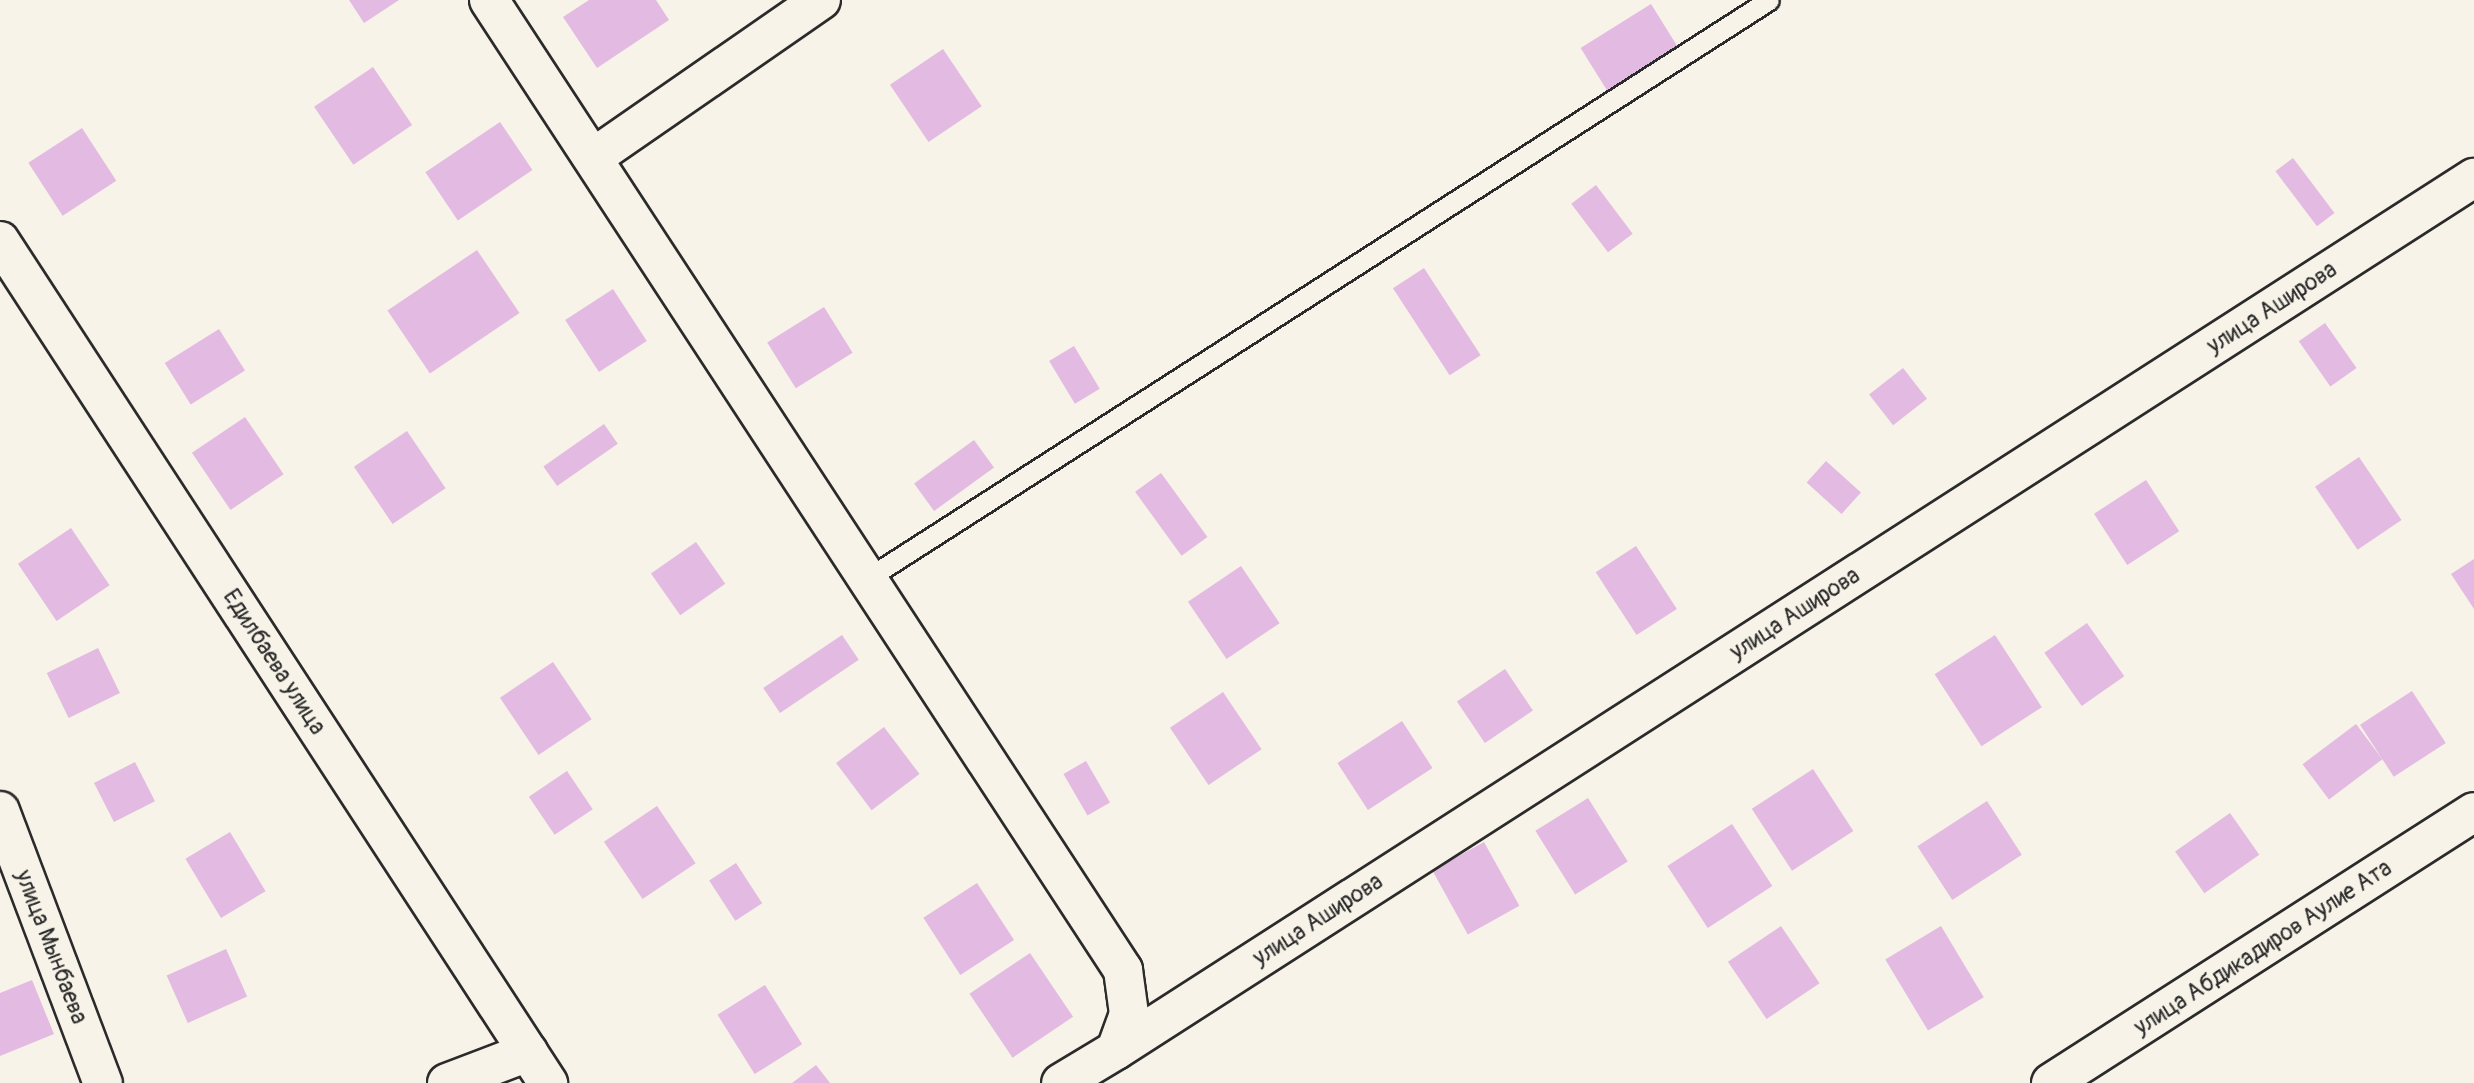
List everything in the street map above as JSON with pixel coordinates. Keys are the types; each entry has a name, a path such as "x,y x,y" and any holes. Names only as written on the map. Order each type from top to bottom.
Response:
{"street":[{"path":"489,0 1123,970 1129,1014 1116,1050"},
{"path":"594,157 821,0"},
{"name":"улица Аширова","path":"1061,1083 2474,178"},
{"name":"Едилбаева улица","path":"0,241 548,1083"},
{"name":"улица Мынбаева","path":"0,811 94,1080"},
{"name":"улица Абдикадиров Аулие Ата","path":"2051,1083 2474,812"},
{"path":"447,1083 528,1052"}],"lane":[{"path":"868,578 1769,0"}],"building":[{"path":"349,0 399,0 364,23"},
{"path":"589,0 656,0 669,20 597,68 563,17"},
{"path":"1651,4 1680,51 1610,95 1581,48"},
{"path":"943,49 982,106 929,142 890,85"},
{"path":"373,67 412,125 353,165 314,107"},
{"path":"500,122 532,170 458,220 425,172"},
{"path":"82,128 116,181 63,216 28,163"},
{"path":"2293,158 2335,213 2317,226 2275,171"},
{"path":"1596,185 1633,234 1608,252 1571,204"},
{"path":"477,250 519,313 430,373 387,310"},
{"path":"1424,268 1481,355 1450,375 1393,288"},
{"path":"613,289 647,341 599,372 565,320"},
{"path":"824,307 853,353 796,388 767,343"},
{"path":"2325,323 2357,368 2330,386 2299,341"},
{"path":"219,329 245,371 191,404 165,363"},
{"path":"1074,346 1100,389 1075,404 1049,361"},
{"path":"1903,368 1927,399 1893,425 1869,394"},
{"path":"245,417 284,474 231,510 192,453"},
{"path":"604,424 618,444 557,486 543,466"},
{"path":"407,431 446,488 393,524 354,467"},
{"path":"974,440 994,468 934,511 914,483"},
{"path":"2359,457 2401,520 2358,550 2315,487"},
{"path":"1826,461 1861,492 1842,514 1807,483"},
{"path":"1161,473 1207,537 1182,556 1135,492"},
{"path":"2146,480 2179,531 2127,565 2094,514"},
{"path":"71,528 110,585 57,621 18,564"},
{"path":"696,542 725,584 680,615 651,574"},
{"path":"1636,546 1677,609 1637,635 1596,572"},
{"path":"2474,559 2474,609 2451,574"},
{"path":"1241,566 1280,623 1227,659 1188,602"},
{"path":"2087,623 2124,676 2082,706 2044,653"},
{"path":"842,635 859,660 780,713 763,688"},
{"path":"1995,635 2042,707 1981,746 1935,674"},
{"path":"98,648 120,693 69,718 47,673"},
{"path":"553,662 592,719 539,755 500,698"},
{"path":"1505,669 1533,710 1485,743 1457,701"},
{"path":"2412,691 2446,743 2394,777 2360,725"},
{"path":"1223,692 1262,749 1209,785 1170,728"},
{"path":"1402,721 1432,768 1368,810 1337,763"},
{"path":"2356,724 2382,759 2329,799 2302,764"},
{"path":"884,727 920,774 872,810 836,763"},
{"path":"1086,761 1110,803 1087,816 1063,774"},
{"path":"135,762 155,801 114,822 94,783"},
{"path":"1813,769 1853,831 1792,871 1752,809"},
{"path":"567,771 593,809 555,835 529,797"},
{"path":"1588,798 1628,862 1575,894 1535,831"},
{"path":"1987,801 2022,855 1952,900 1917,846"},
{"path":"657,806 696,863 643,899 604,842"},
{"path":"2230,813 2259,855 2204,893 2175,851"},
{"path":"1732,824 1772,886 1708,928 1667,866"},
{"path":"230,832 266,891 221,918 185,859"},
{"path":"1484,842 1519,906 1468,934 1432,871"},
{"path":"736,863 762,903 735,921 709,880"},
{"path":"977,883 1014,940 960,975 923,918"},
{"path":"1781,926 1820,983 1767,1019 1728,962"},
{"path":"1941,926 1984,997 1928,1031 1885,959"},
{"path":"226,949 247,997 188,1023 167,975"},
{"path":"1030,953 1073,1017 1013,1058 969,994"},
{"path":"32,980 54,1034 0,1056 0,993"},
{"path":"765,985 802,1044 755,1074 718,1015"},
{"path":"816,1065 830,1083 792,1083"}]}
